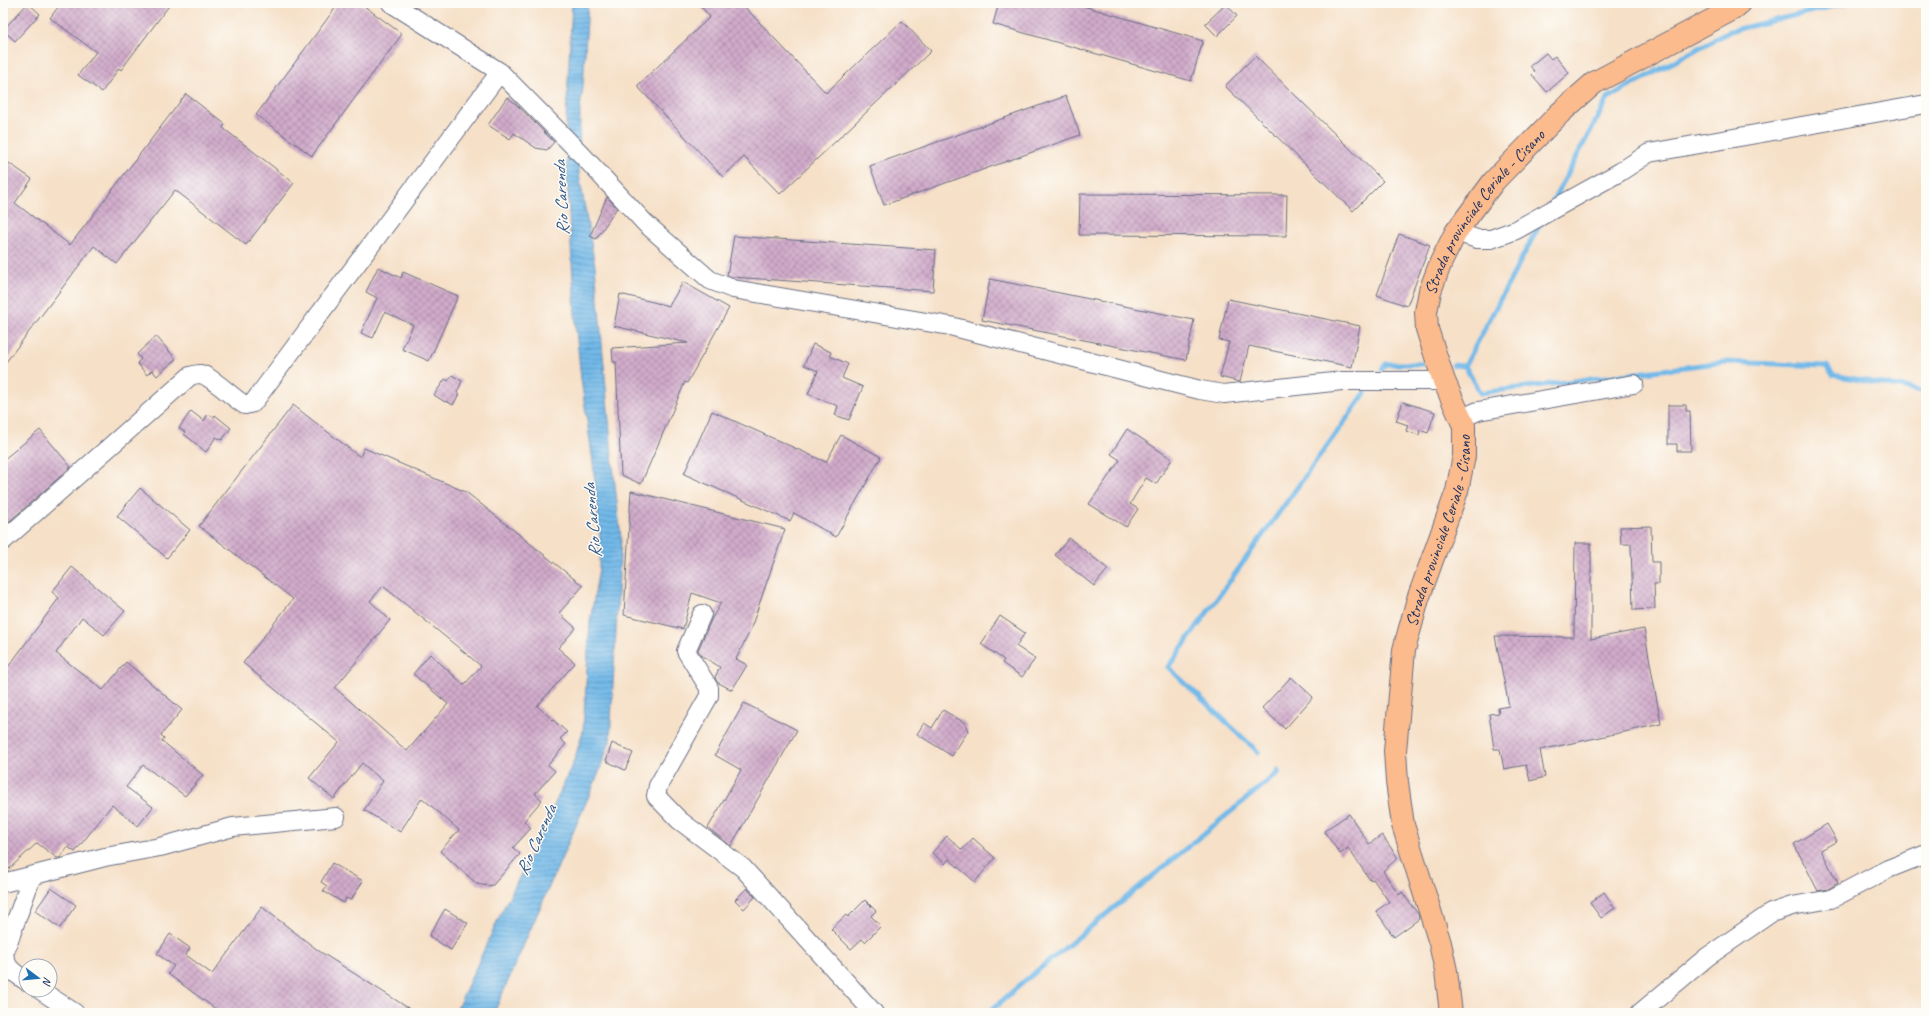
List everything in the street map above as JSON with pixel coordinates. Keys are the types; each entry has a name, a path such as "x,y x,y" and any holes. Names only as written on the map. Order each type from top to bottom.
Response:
{"main road":[{"name":"Strada provinciale Ceriale - Cisano","path":"1451,1013 1446,971 1440,943 1403,825 1397,782 1395,750 1404,650 1418,599 1457,491 1464,456 1464,426 1462,418 1444,381 1427,329 1426,312 1430,291 1441,262 1456,232 1494,181 1560,113 1594,83 1733,9 1740,3"}],"street":[{"path":"391,3 500,72 558,130 651,228 710,280 733,289 950,326 1200,390 1224,394 1342,381 1444,381"},
{"path":"3,541 190,376 200,374 206,376 237,401 245,405 253,403 500,72"},
{"path":"1456,232 1477,239 1491,239 1516,230 1620,172 1649,153 1926,104"},
{"path":"1462,418 1478,411 1634,384"},
{"path":"702,614 686,651 709,688 709,696 658,786 656,796 679,820 742,868 874,1013"},
{"path":"3,883 105,857 160,848 233,827 336,817"},
{"path":"1640,1013 1707,957 1771,913 1792,906 1831,899 1888,869 1926,854"},
{"path":"18,975 8,968 5,962 4,954 32,876"},
{"path":"52,998 75,1013"}],"water":[{"path":"572,3 588,3 583,86 580,109 579,174 595,266 621,538 610,741 598,775 494,1013 455,1013 501,913 542,833 575,758 583,731 590,622 599,568 600,535 593,462 581,379 576,329 567,179 566,121"}],"building":[{"path":"28,3 40,14 15,41 3,30"},
{"path":"61,3 171,3 121,70 119,68 102,92 78,75 96,52 50,18"},
{"path":"339,3 360,3 402,34 312,156 256,115"},
{"path":"698,3 741,3 826,93 902,21 931,51 780,194 744,157 723,177 637,86 710,17"},
{"path":"999,3 1073,3 1203,41 1191,81 993,24"},
{"path":"1226,4 1237,16 1217,36 1205,24"},
{"path":"1546,53 1551,59 1555,56 1569,73 1547,92 1532,75 1535,72 1530,66"},
{"path":"1255,56 1383,181 1353,211 1225,86"},
{"path":"186,94 225,124 223,128 294,183 246,245 175,190 117,264 94,246 3,366 3,159 32,179 15,203 70,245"},
{"path":"1066,96 1080,135 884,205 870,166"},
{"path":"507,97 554,142 547,150 536,148 514,133 510,139 488,125"},
{"path":"1080,194 1287,195 1286,236 1079,235"},
{"path":"607,197 617,208 596,239 590,236"},
{"path":"1399,234 1430,245 1407,306 1377,295"},
{"path":"734,236 936,250 933,291 732,277 727,275"},
{"path":"378,267 401,278 403,272 458,296 429,361 402,349 413,325 385,312 373,338 361,333 377,298 366,292"},
{"path":"990,279 1194,320 1186,360 982,320"},
{"path":"683,282 729,308 687,383 685,382 641,484 621,475 616,362 613,362 612,348 688,343 614,326 620,294 669,306"},
{"path":"1228,299 1360,326 1352,367 1249,346 1240,382 1220,377 1229,342 1219,340"},
{"path":"156,336 176,359 157,376 152,370 147,375 137,363 141,359 137,354"},
{"path":"813,344 831,352 830,356 848,364 842,378 863,387 849,420 835,415 838,406 808,394 818,371 804,365"},
{"path":"452,375 462,381 457,393 459,394 453,405 434,395 445,379 448,381"},
{"path":"1403,402 1435,412 1428,433 1420,430 1419,435 1406,431 1408,425 1396,421"},
{"path":"293,405 360,457 364,448 466,492 583,586 559,613 576,628 558,648 575,663 537,706 567,732 560,739 566,744 548,765 555,771 535,794 542,800 524,821 531,828 513,848 520,854 493,885 488,886 477,884 440,851 459,830 422,798 400,832 364,810 383,781 362,763 334,799 309,778 339,742 243,663 293,599 199,526","holes":["383,586 481,666 464,685 430,654 413,674 448,704 407,751 335,688 390,620 370,601"]},
{"path":"1668,405 1686,405 1686,411 1690,411 1691,451 1677,451 1677,444 1668,444"},
{"path":"191,411 204,421 208,414 214,417 215,415 231,428 222,440 216,437 206,452 179,428"},
{"path":"712,411 826,462 841,435 881,457 836,537 794,513 790,521 684,474"},
{"path":"1127,429 1172,459 1156,484 1146,478 1130,504 1138,509 1126,527 1089,504 1120,460 1111,454"},
{"path":"40,430 71,467 3,527 3,460"},
{"path":"140,488 190,530 167,558 117,516"},
{"path":"631,491 785,529 750,631 736,659 747,665 732,690 717,682 715,677 720,667 702,656 698,650 712,618 721,603 692,593 683,629 624,615"},
{"path":"1651,526 1652,562 1659,562 1659,584 1654,584 1655,609 1633,610 1631,544 1621,544 1620,527"},
{"path":"1069,538 1108,569 1094,586 1055,555"},
{"path":"1575,543 1591,543 1591,639 1644,629 1661,724 1540,750 1545,777 1530,781 1526,765 1504,769 1500,749 1494,749 1489,714 1499,713 1498,708 1509,706 1495,636 1574,637"},
{"path":"72,567 125,611 104,635 82,617 56,653 103,690 126,662 182,710 161,735 164,738 162,741 203,775 185,796 143,765 126,787 153,807 138,826 112,805 75,852 68,847 60,858 57,858 37,843 9,869 3,862 3,674 59,598 52,592"},
{"path":"1000,616 1025,633 1016,646 1035,659 1022,677 1002,663 1004,660 981,644"},
{"path":"1291,677 1313,697 1285,729 1262,708"},
{"path":"744,703 797,730 731,846 708,828 741,770 715,755"},
{"path":"943,710 965,723 968,731 952,756 917,734 924,723 932,728"},
{"path":"612,743 633,753 625,770 606,761"},
{"path":"1349,814 1369,844 1382,835 1398,858 1383,871 1399,895 1402,892 1418,914 1419,919 1394,937 1376,911 1389,902 1373,879 1370,880 1348,848 1340,854 1324,831"},
{"path":"1827,824 1837,841 1821,850 1838,883 1828,889 1818,891 1794,844"},
{"path":"947,836 962,850 973,838 995,858 975,882 949,859 945,864 932,853"},
{"path":"332,863 363,881 351,900 346,898 344,903 323,891 327,886 321,882"},
{"path":"51,888 76,905 60,928 35,911"},
{"path":"747,888 755,897 744,909 735,900"},
{"path":"1604,892 1615,908 1601,918 1590,903"},
{"path":"865,900 876,911 871,916 881,926 865,942 862,939 851,949 831,929 846,915 848,917"},
{"path":"262,907 319,951 416,1013 221,1013 168,974 174,966 157,954 170,934 190,948 186,955 212,974"},
{"path":"445,909 468,923 451,950 429,936"}],"waterway":[{"path":"1551,205 1608,98 1730,31 1846,3"},
{"path":"1465,366 1541,222"},
{"path":"1465,366 1480,393 1725,362 1827,366 1833,375 1926,392"},
{"name":"Rio Carenda","path":"1382,369 1386,364 1423,364"},
{"name":"Rio Carenda","path":"1453,365 1465,366"},
{"path":"1258,752 1168,667 1365,393"},
{"path":"988,1013 1279,772 1277,770"}]}
